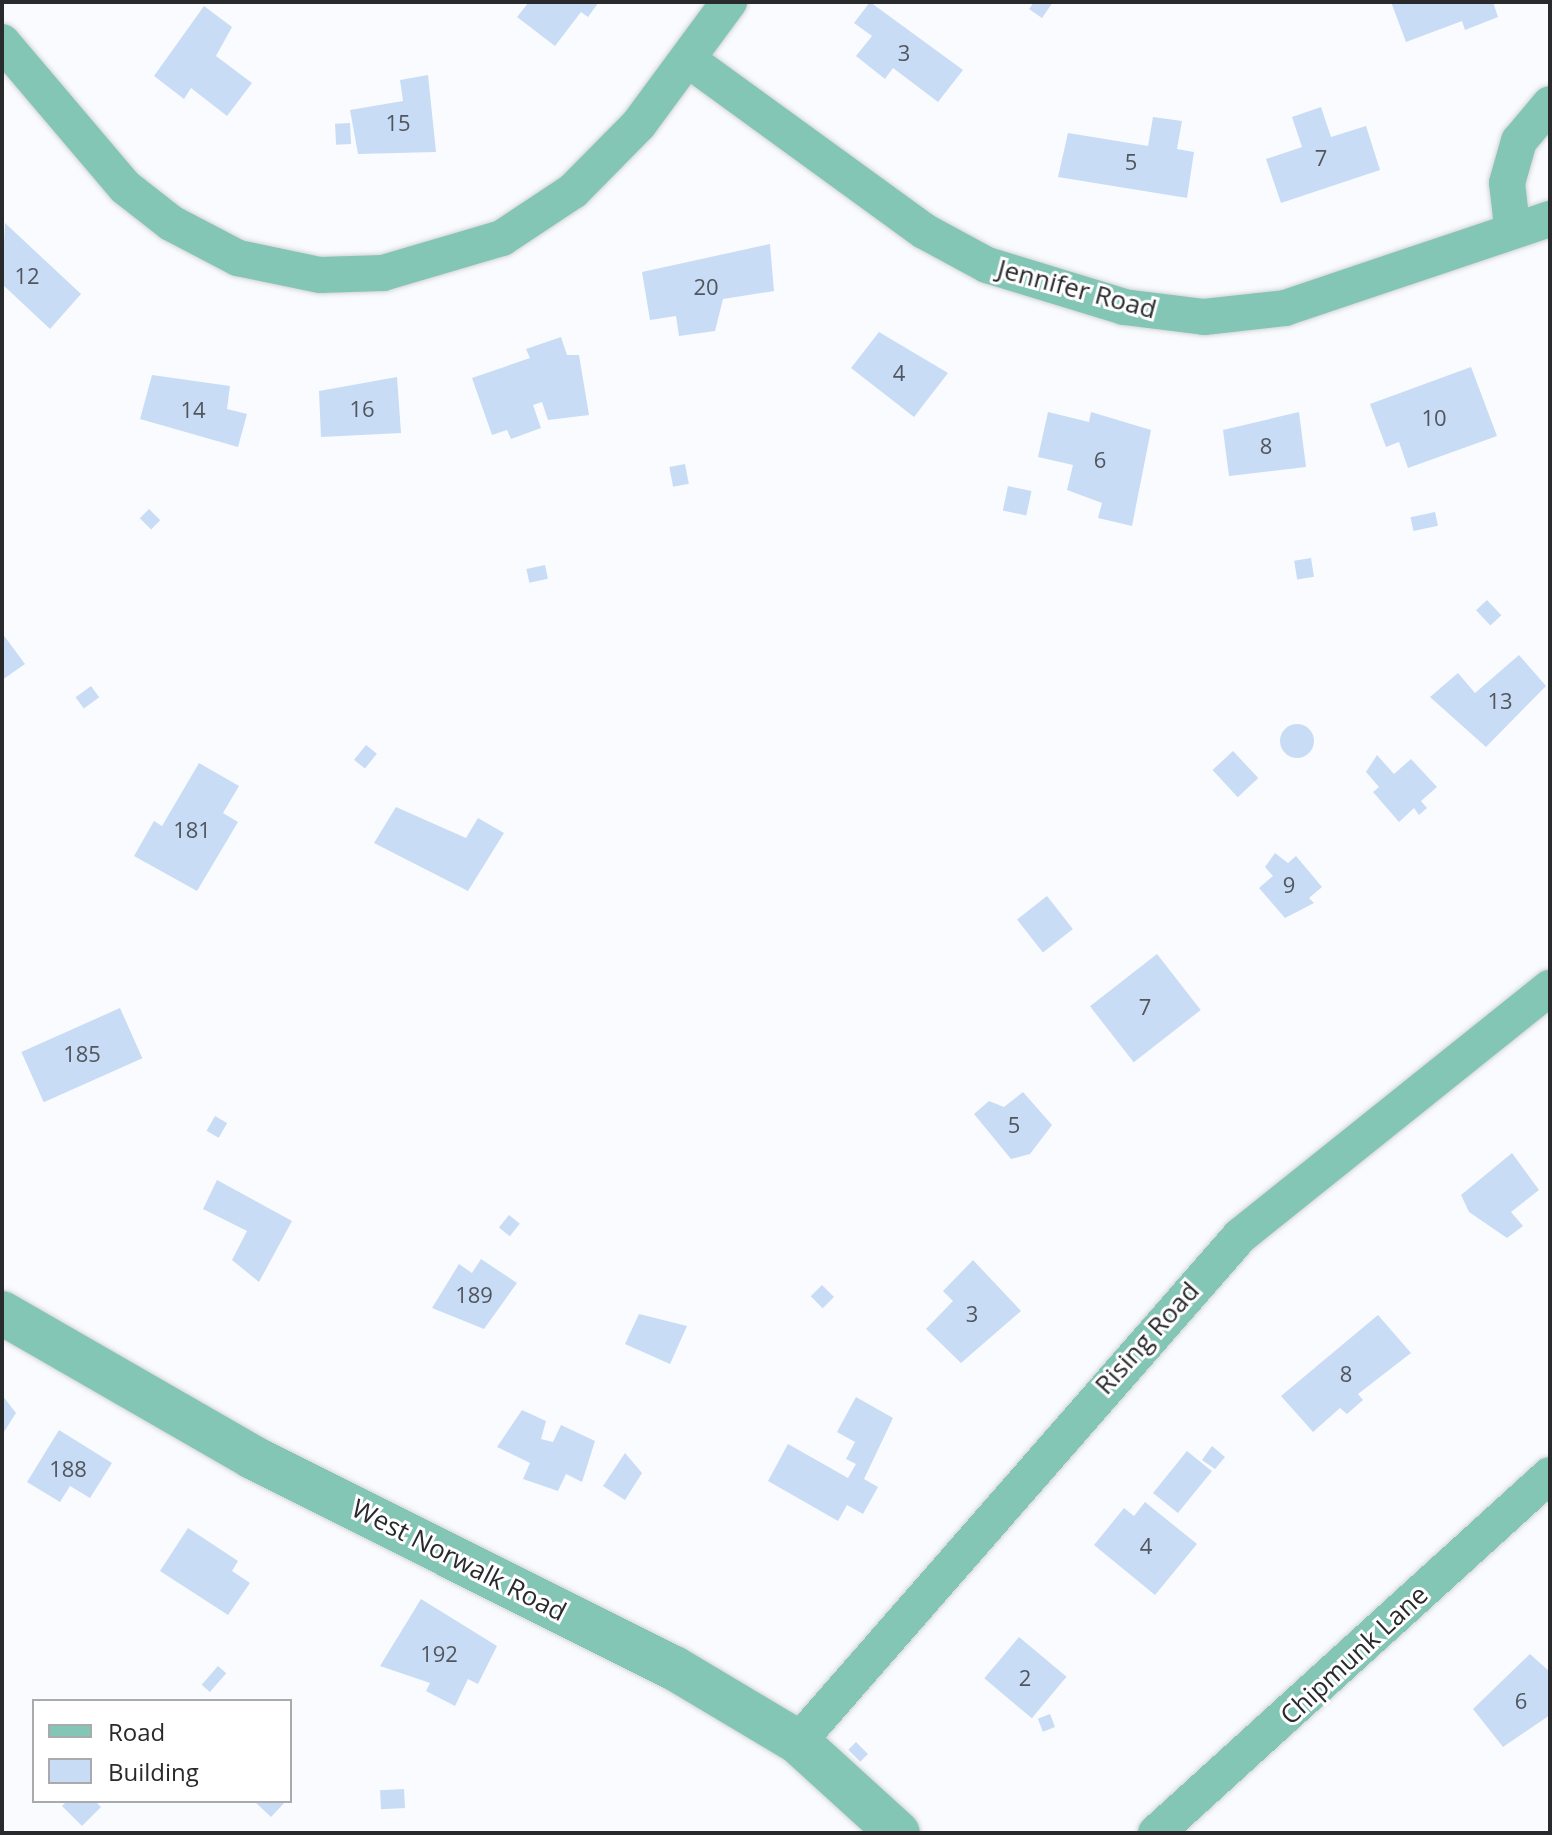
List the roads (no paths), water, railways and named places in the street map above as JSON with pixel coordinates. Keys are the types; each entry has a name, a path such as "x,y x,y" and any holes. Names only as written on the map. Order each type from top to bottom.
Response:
{"street":[{"path":"2,42 125,187 171,223 238,258 320,275 383,273 502,238 573,191 690,61 729,2"},
{"name":"Jennifer Road","path":"690,61 924,231 987,265 1124,307 1204,317 1285,308 1394,277 1512,226 1550,219"},
{"path":"1512,226 1507,183 1519,141 1550,104"},
{"name":"Rising Road","path":"798,1742 1141,1341 1240,1236 1550,988"},
{"name":"West Norwalk Road","path":"2,1313 252,1457 674,1668 798,1742 898,1833"},
{"name":"Chipmunk Lane","path":"1156,1833 1550,1475"}]}
